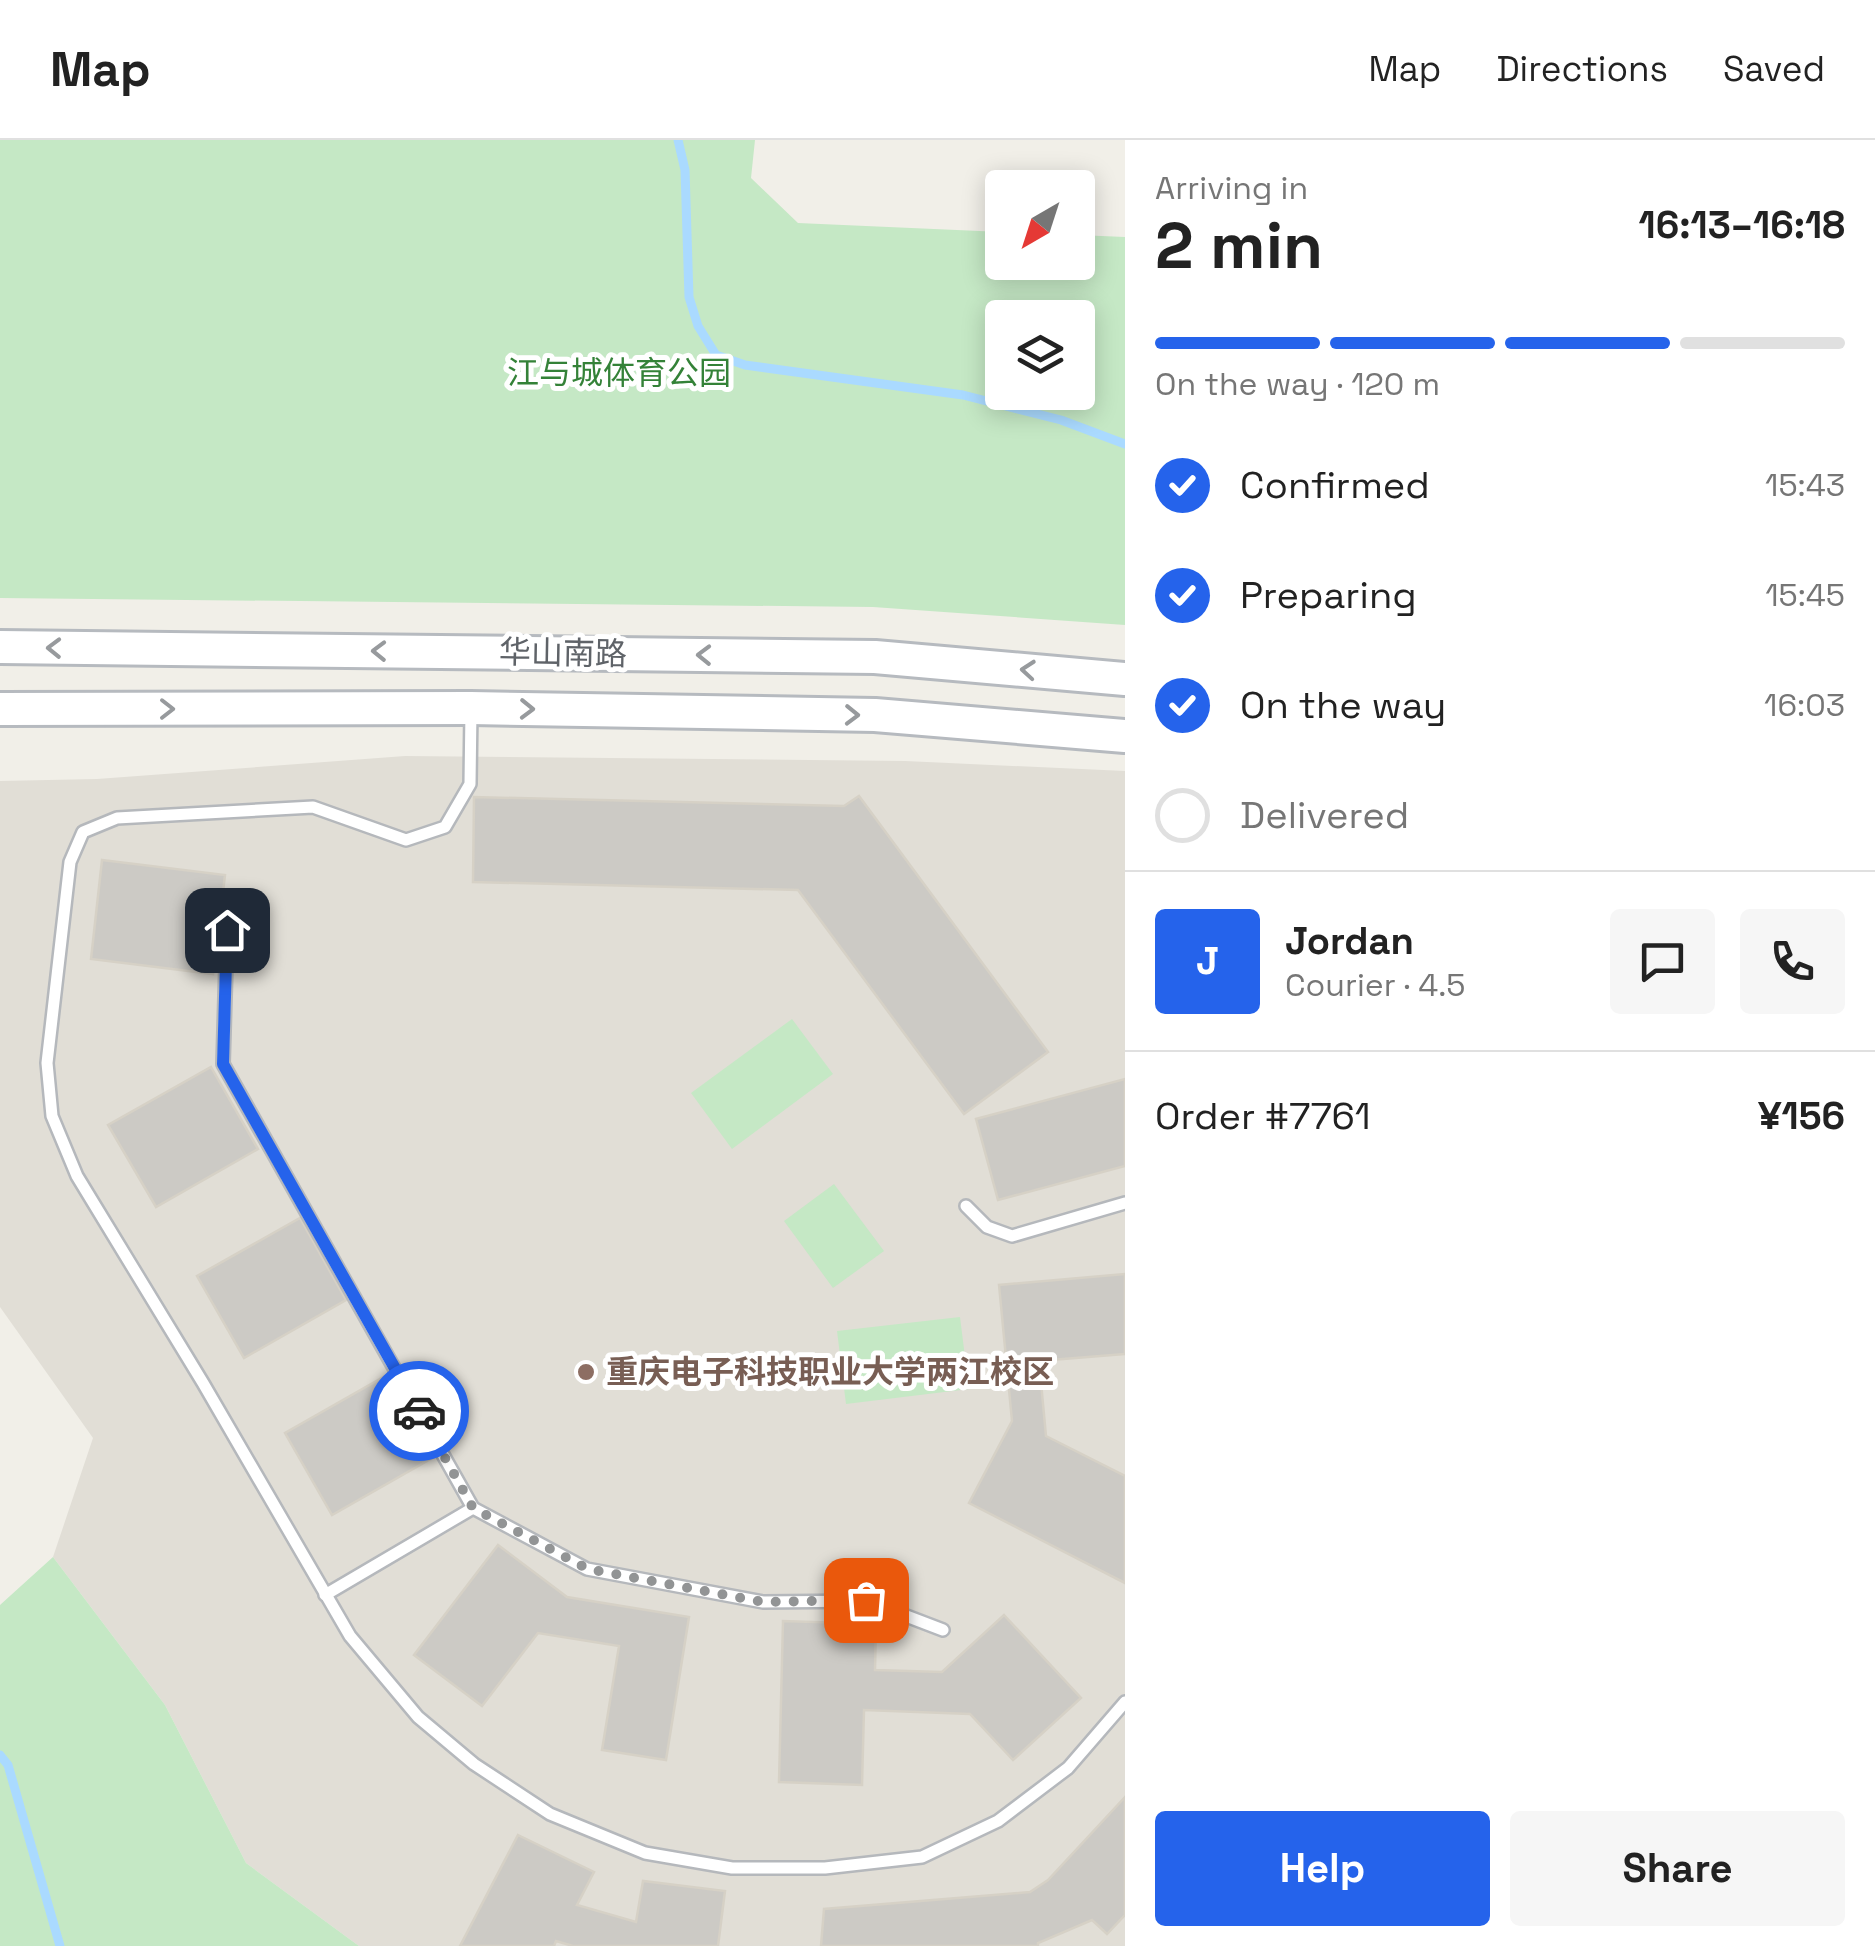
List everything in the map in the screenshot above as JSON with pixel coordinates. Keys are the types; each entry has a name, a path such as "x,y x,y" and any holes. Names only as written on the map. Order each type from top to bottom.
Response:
{"main road":[{"name":"华山南路","path":"0,648 875,657 1125,679"},
{"name":"华山南路","path":"0,709 471,708 875,716 1125,736"}],"lane":[{"path":"471,708 470,784 445,827 406,840 313,807 117,818 83,832 70,862 47,1063 52,1116 77,1176 203,1382 350,1636 418,1718 474,1764 550,1814 645,1853 732,1868 825,1868 922,1857 998,1821 1068,1768 1125,1702"},
{"path":"227,930 223,1064 473,1508 588,1569 763,1602 866,1600 943,1630"},
{"path":"966,1206 987,1227 1012,1236 1125,1203"},
{"path":"326,1595 473,1508"}],"shaded area":[{"name":"重庆电子科技职业大学两江校区","path":"405,756 905,761 1125,771 1125,1946 359,1946 246,1863 165,1705 53,1557 93,1438 0,1307 0,781 97,779"}],"green space":[{"name":"江与城体育公园","path":"0,140 755,140 751,178 798,223 985,231 985,280 1095,280 1095,236 1125,237 1125,625 873,607 0,598"},
{"path":"792,1019 833,1074 732,1149 691,1093"},
{"path":"834,1184 884,1251 833,1288 784,1221"},
{"path":"960,1317 969,1389 846,1404 837,1331"},
{"path":"53,1557 165,1705 246,1863 359,1946 0,1946 0,1605"}],"building":[{"path":"859,796 1048,1052 964,1114 798,890 473,882 474,797 844,806"},
{"path":"102,860 225,875 213,974 91,959"},
{"path":"211,1067 258,1149 156,1207 108,1125"},
{"path":"1125,1079 1125,1166 998,1200 976,1119"},
{"path":"300,1218 346,1300 244,1358 197,1276"},
{"path":"1125,1274 1125,1354 1039,1361 1046,1436 1125,1476 1125,1583 969,1503 1012,1421 999,1285"},
{"path":"387,1375 434,1457 332,1515 285,1433"},
{"path":"498,1545 567,1597 689,1617 666,1760 602,1750 619,1646 538,1633 482,1706 414,1655"},
{"path":"1004,1615 1081,1698 1013,1760 970,1714 864,1710 862,1785 779,1782 783,1621 876,1624 875,1670 942,1672"},
{"path":"1125,1797 1125,1915 1107,1934 1092,1920 1038,1946 821,1946 824,1909 1030,1892 1048,1880"},
{"path":"518,1835 594,1872 577,1905 636,1922 643,1881 725,1891 718,1946 573,1946 556,1941 554,1946 460,1946"}],"waterway":[{"path":"678,140 685,170 689,297 698,326 716,355 745,365 963,395 1061,420 1125,444"},
{"path":"0,1755 8,1765 60,1946"}],"way so far":[{"path":"419,1411 473,1508 588,1569 763,1602 866,1600"}],"place":[{"name":"重庆电子科技职业大学两江校区","path":"586,1372"}],"route":[{"path":"227,930 223,1064 419,1411"}]}
